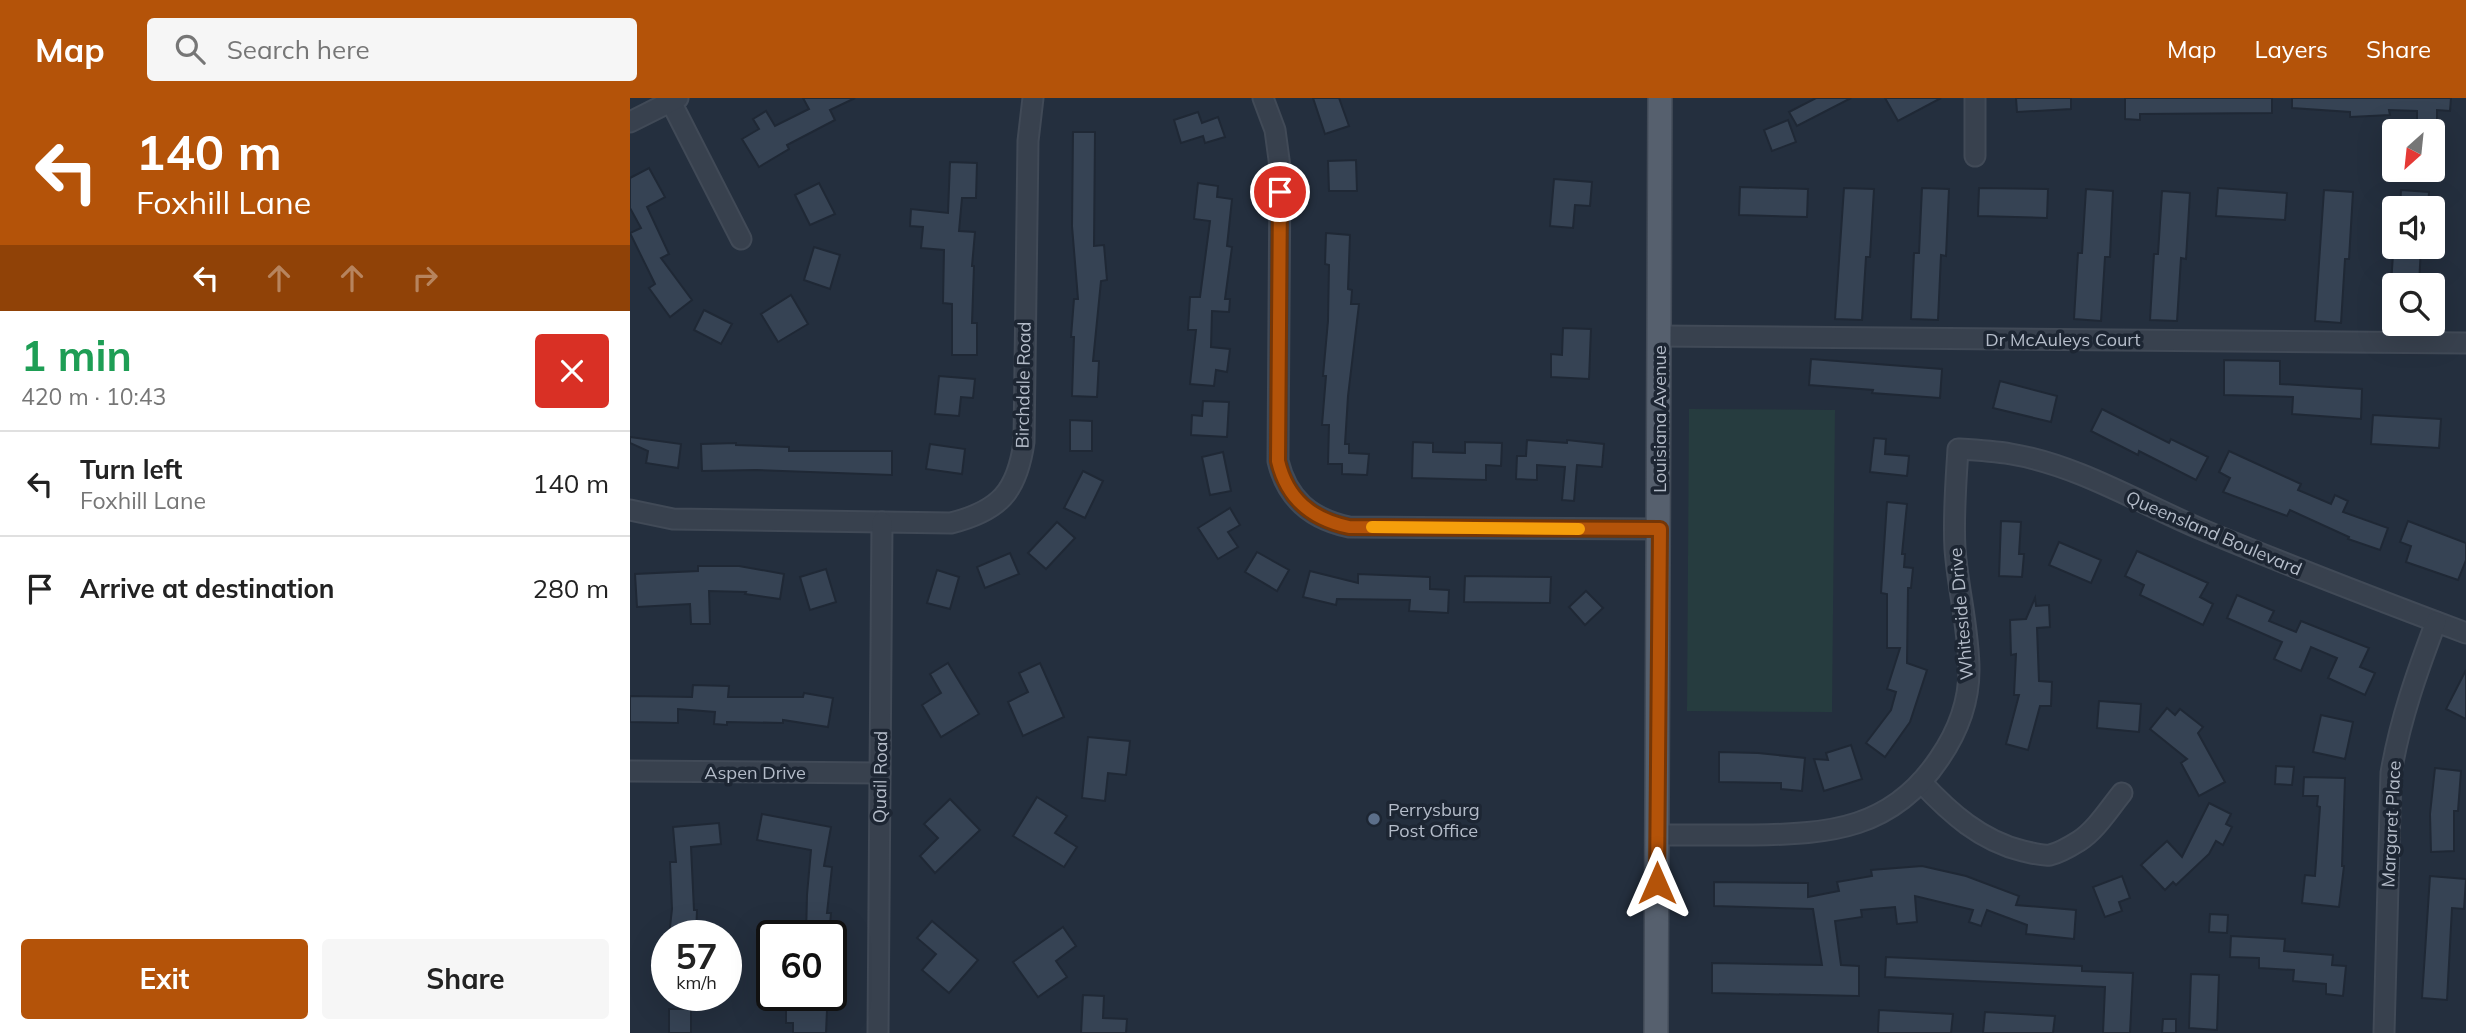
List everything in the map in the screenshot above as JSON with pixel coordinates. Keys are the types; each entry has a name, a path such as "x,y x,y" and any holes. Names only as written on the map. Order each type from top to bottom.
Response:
{"main road":[{"name":"Louisiana Avenue","path":"1656,1033 1660,98"}],"street":[{"name":"Birchdale Road","path":"630,510 673,519 951,523 990,509 1003,496 1017,471 1024,442 1028,141 1033,98"},
{"path":"1263,98 1275,130 1280,167 1278,461 1281,474 1293,497 1317,517 1349,527 1660,529"},
{"path":"1975,98 1975,156"},
{"path":"630,122 675,100 741,239"},
{"name":"Dr McAuleys Court","path":"1659,336 2466,343"},
{"name":"Queensland Boulevard","path":"1958,449 2011,454 2081,475 2193,526 2307,573 2466,633"},
{"name":"Whiteside Drive","path":"1658,835 1828,832 1873,818 1895,805 1921,782 1946,749 1961,720 1967,696 1968,647 1955,549 1954,512 1958,449"},
{"name":"Quail Road","path":"877,1033 882,522"},
{"name":"Margaret Place","path":"2384,1033 2391,773 2407,700 2436,622"},
{"name":"Aspen Drive","path":"630,771 880,773"},
{"path":"1921,782 1942,804 1973,829 2009,848 2040,855 2055,853 2088,834 2122,793"}],"green space":[{"path":"1689,409 1835,410 1832,712 1687,711"}],"building":[{"path":"803,98 855,98 830,110 835,120 787,145 789,149 759,167 742,139 759,129 753,119 766,111 775,126 809,109"},
{"path":"1313,98 1339,98 1349,126 1325,134"},
{"path":"1816,98 1851,98 1797,126 1789,112"},
{"path":"1885,98 1941,98 1898,121"},
{"path":"2016,98 2071,98 2071,109 2017,112"},
{"path":"2125,98 2272,98 2272,113 2140,114 2140,120 2125,119"},
{"path":"2292,98 2451,98 2450,111 2437,110 2437,119 2417,119 2417,111 2389,110 2390,115 2350,117 2350,112 2292,108"},
{"path":"1198,112 1202,123 1218,117 1225,137 1205,143 1203,136 1181,143 1174,120"},
{"path":"1788,120 1796,142 1772,151 1764,130"},
{"path":"1073,132 1095,132 1094,246 1104,245 1107,280 1101,281 1093,361 1099,361 1097,397 1072,396 1074,337 1071,337 1074,299 1078,299 1072,226"},
{"path":"1356,160 1357,191 1329,191 1328,161"},
{"path":"950,162 977,163 976,198 962,198 959,231 975,232 972,323 977,323 977,355 952,355 952,304 943,303 944,250 921,248 923,227 910,226 911,209 948,213"},
{"path":"649,168 665,197 647,207 669,254 661,258 692,300 670,317 649,288 655,284 630,233 641,228 630,208 630,178"},
{"path":"1554,179 1592,182 1590,206 1575,205 1573,228 1550,226"},
{"path":"819,183 835,214 810,225 795,195"},
{"path":"1198,183 1218,186 1217,197 1232,199 1227,246 1232,247 1225,299 1230,299 1229,312 1212,311 1211,347 1230,349 1227,372 1216,370 1214,386 1190,384 1196,330 1188,330 1190,297 1200,297 1210,221 1194,219"},
{"path":"1740,187 1808,189 1807,217 1739,215"},
{"path":"1844,188 1874,189 1870,257 1866,257 1862,320 1835,319"},
{"path":"1922,188 1949,189 1946,256 1941,255 1938,320 1911,319 1914,253 1919,253"},
{"path":"1979,188 2048,189 2047,218 1978,216"},
{"path":"2218,188 2287,193 2285,220 2216,216"},
{"path":"2086,189 2113,191 2110,257 2105,257 2101,321 2074,319"},
{"path":"2324,190 2353,192 2349,259 2345,259 2341,323 2315,321"},
{"path":"2401,190 2429,192 2429,196 2401,196"},
{"path":"2162,191 2190,193 2186,259 2181,258 2177,321 2150,320 2154,254 2158,254"},
{"path":"1326,233 1350,235 1348,289 1352,290 1351,304 1359,304 1345,444 1349,444 1349,453 1369,454 1367,475 1342,474 1342,464 1328,464 1329,425 1322,425 1328,321 1329,265 1325,264"},
{"path":"814,247 840,255 830,289 804,280"},
{"path":"2393,259 2420,259 2420,273 2392,273"},
{"path":"791,295 808,324 778,342 761,314"},
{"path":"704,310 732,324 721,344 694,330"},
{"path":"1563,328 1591,329 1589,379 1551,377 1551,354 1562,355"},
{"path":"1811,359 1942,369 1940,398 1809,385"},
{"path":"2224,360 2280,361 2280,384 2362,389 2361,419 2292,414 2293,397 2224,395"},
{"path":"939,376 975,379 973,398 961,397 959,416 935,414"},
{"path":"2000,381 2057,396 2051,422 1993,408"},
{"path":"1203,401 1229,402 1227,437 1191,435 1192,415 1202,416"},
{"path":"2102,409 2169,443 2171,439 2208,457 2196,480 2139,451 2138,455 2091,431"},
{"path":"2373,415 2441,419 2439,448 2371,444"},
{"path":"1070,420 1092,421 1092,451 1070,451"},
{"path":"630,437 681,444 678,468 646,463 648,451 630,443"},
{"path":"1874,438 1886,439 1885,454 1909,456 1907,476 1870,472"},
{"path":"1527,440 1604,444 1602,467 1577,465 1574,501 1562,500 1565,467 1537,465 1537,480 1516,479 1517,456 1526,456"},
{"path":"1413,442 1433,443 1433,452 1465,453 1465,442 1502,443 1501,466 1486,465 1486,480 1412,478"},
{"path":"736,443 789,447 789,451 892,451 892,475 756,470 702,471 701,444"},
{"path":"930,444 965,449 962,474 926,469"},
{"path":"2229,451 2301,484 2298,490 2331,504 2335,495 2348,501 2343,512 2388,528 2380,550 2348,539 2349,537 2290,510 2287,516 2223,492 2230,478 2219,472"},
{"path":"1223,452 1231,491 1210,495 1202,457"},
{"path":"1083,471 1103,481 1085,518 1064,508"},
{"path":"1887,502 1907,504 1902,554 1905,554 1904,567 1913,568 1911,588 1908,588 1907,663 1927,670 1910,722 1885,757 1866,743 1891,710 1896,692 1887,689 1900,648 1887,648 1887,594 1881,593"},
{"path":"1230,508 1240,525 1228,532 1238,547 1218,559 1198,528"},
{"path":"2001,521 2021,522 2019,554 2024,554 2022,577 1999,576"},
{"path":"2408,521 2466,543 2466,560 2458,580 2406,562 2411,546 2400,542"},
{"path":"1057,522 1075,538 1046,569 1028,553"},
{"path":"2059,542 2101,560 2091,583 2049,565"},
{"path":"2137,551 2208,583 2200,597 2213,604 2203,625 2140,595 2144,585 2125,576"},
{"path":"1257,552 1289,570 1277,591 1245,572"},
{"path":"1010,553 1019,574 985,588 977,567"},
{"path":"698,566 739,566 784,574 780,599 745,594 746,592 709,591 710,624 691,624 690,604 637,607 635,574 698,571"},
{"path":"826,569 836,602 810,610 800,577"},
{"path":"937,570 959,577 950,609 927,603"},
{"path":"1310,571 1358,583 1358,574 1430,577 1430,589 1449,590 1448,613 1409,611 1410,600 1337,599 1336,605 1303,597"},
{"path":"1465,576 1551,577 1550,603 1464,602"},
{"path":"1586,591 1603,608 1585,625 1569,607"},
{"path":"2237,595 2274,611 2269,621 2296,632 2301,621 2369,648 2360,667 2375,673 2365,695 2328,678 2337,658 2311,647 2301,671 2274,659 2282,642 2227,618"},
{"path":"2035,598 2036,606 2049,605 2050,627 2037,628 2039,681 2052,682 2051,706 2040,706 2028,750 2006,744 2019,695 2014,695 2016,654 2011,655 2010,620 2026,619"},
{"path":"948,663 979,714 941,737 922,705 941,693 930,674"},
{"path":"1040,663 1064,717 1023,736 1008,702 1028,692 1019,673"},
{"path":"2466,670 2466,719 2446,709"},
{"path":"693,685 729,686 728,697 803,697 804,693 833,698 828,727 783,720 783,723 714,724 715,712 678,709 678,723 630,722 630,696 692,697"},
{"path":"2099,701 2141,704 2139,732 2097,728"},
{"path":"2167,708 2175,715 2180,709 2203,727 2198,733 2225,782 2199,796 2181,763 2187,759 2150,729"},
{"path":"2321,715 2353,722 2345,759 2313,752"},
{"path":"1088,737 1130,741 1126,775 1108,773 1105,801 1082,798"},
{"path":"1851,745 1862,779 1824,791 1814,759 1828,760 1826,753"},
{"path":"1719,752 1805,758 1802,791 1781,789 1781,783 1719,782"},
{"path":"2276,766 2294,767 2292,785 2275,784"},
{"path":"2435,768 2461,771 2458,811 2454,811 2454,851 2431,852 2430,814"},
{"path":"2304,777 2345,778 2344,866 2339,907 2302,903 2305,875 2315,876 2320,807 2317,806 2318,796 2303,796"},
{"path":"1037,797 1067,816 1055,833 1077,847 1064,867 1013,836"},
{"path":"950,799 980,830 935,873 920,856 938,838 924,824"},
{"path":"2209,803 2231,814 2226,824 2232,827 2223,845 2216,841 2209,854 2176,885 2173,882 2165,890 2141,865 2167,841 2182,857"},
{"path":"762,814 831,827 824,866 832,867 827,913 831,913 830,920 806,920 811,850 757,840"},
{"path":"719,823 721,844 691,847 697,920 671,920 670,862 676,862 673,827"},
{"path":"1922,866 1966,876 2019,896 2016,905 2076,910 2074,939 2026,934 2027,925 1987,910 1981,926 1969,922 1973,910 1915,896 1917,922 1897,924 1895,907 1861,910 1862,917 1835,921 1841,965 1859,966 1859,996 1712,993 1712,963 1822,965 1813,909 1714,906 1714,882 1808,883 1808,897 1839,891 1837,882 1872,876 1871,870"},
{"path":"2122,876 2130,898 2119,902 2122,911 2105,917 2093,887"},
{"path":"2430,876 2466,879 2464,909 2452,908 2447,1000 2422,998"},
{"path":"2210,914 2228,915 2227,933 2209,932"},
{"path":"932,921 978,960 949,993 922,970 936,954 917,938"},
{"path":"1063,927 1076,946 1056,961 1067,977 1038,997 1013,962"},
{"path":"2231,936 2285,939 2284,951 2333,955 2332,965 2346,966 2343,996 2326,994 2326,984 2293,981 2294,970 2259,968 2259,958 2230,957"},
{"path":"1886,957 2082,966 2082,971 2133,973 2130,1033 2103,1033 2105,987 1885,977"},
{"path":"2191,974 2219,975 2217,1030 2189,1028"},
{"path":"1083,995 1104,996 1103,1018 1127,1019 1126,1033 1081,1033"},
{"path":"1879,1010 1953,1014 1951,1033 1878,1033"},
{"path":"669,1011 691,1011 691,1033 669,1033"},
{"path":"786,1011 827,1011 826,1033 793,1033 793,1023 786,1023"},
{"path":"1985,1012 2055,1016 2053,1033 1983,1033"},
{"path":"2163,1019 2176,1019 2176,1033 2162,1033"}],"slow traffic":[{"path":"1372,527 1579,529"}],"place":[{"name":"Perrysburg Post Office","path":"1374,819"}],"route":[{"path":"1280,192 1278,461 1286,486 1303,508 1331,523 1349,527 1660,529 1657,883"}]}
